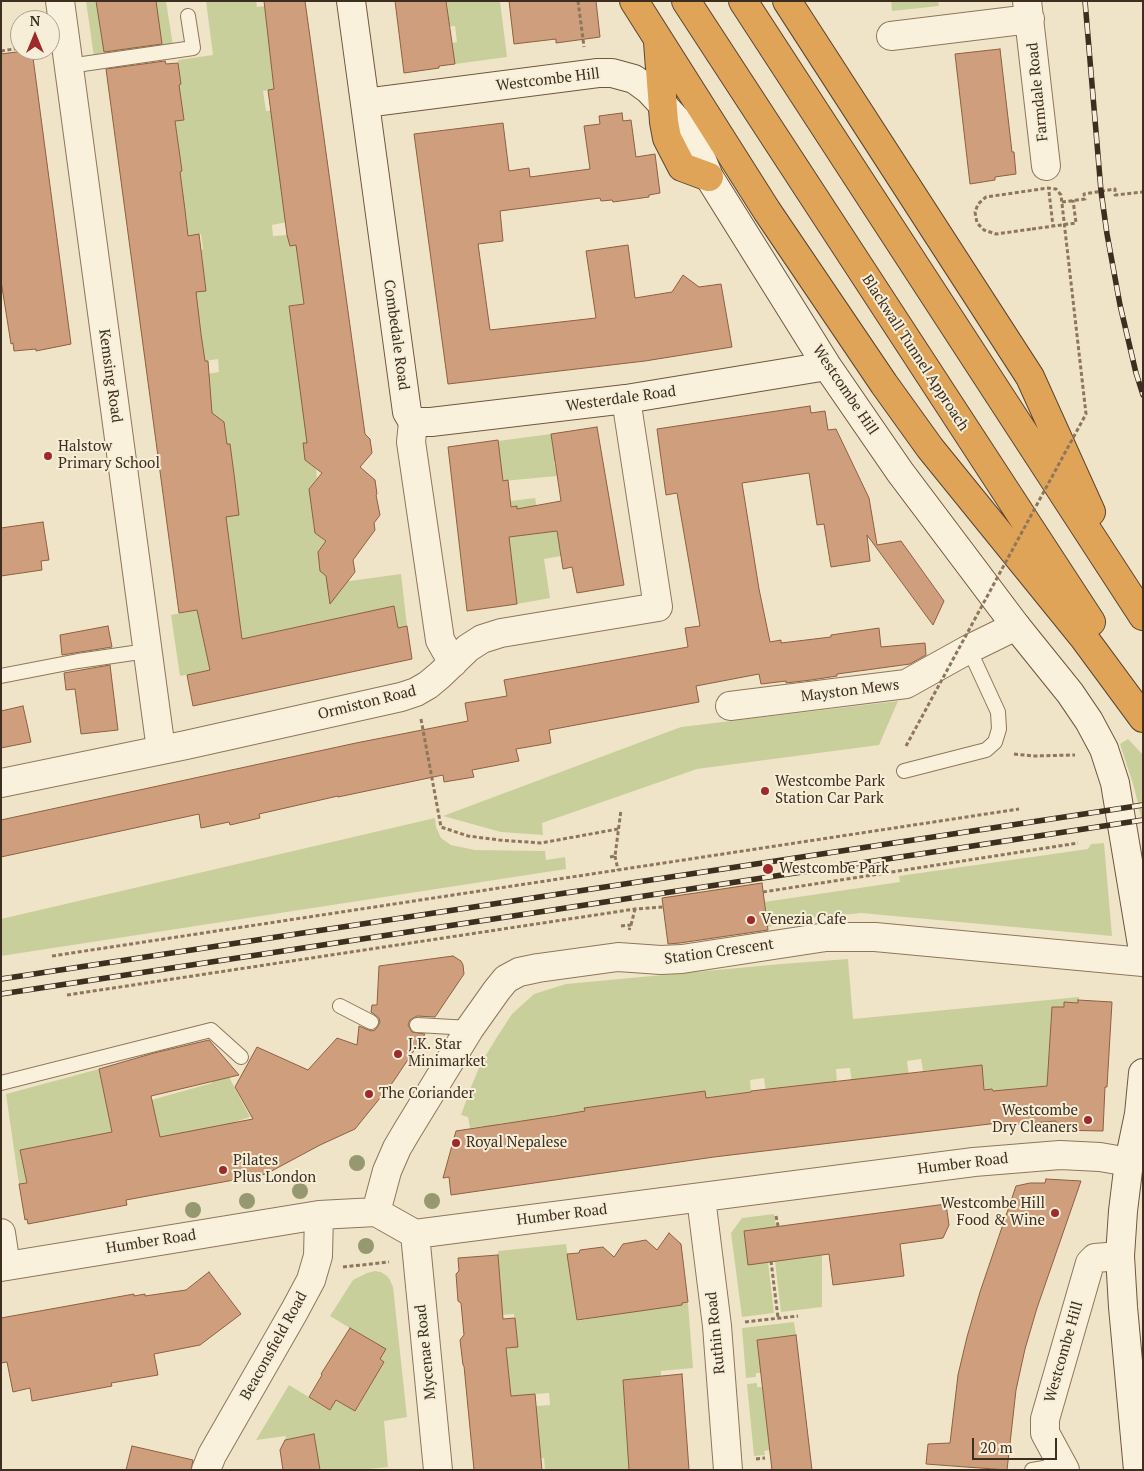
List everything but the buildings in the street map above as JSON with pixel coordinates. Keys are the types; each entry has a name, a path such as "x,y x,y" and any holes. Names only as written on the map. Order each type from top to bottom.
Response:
{"highway":[{"path":"634,1 767,211 884,384 930,448 1084,638 1143,718"},
{"name":"Blackwall Tunnel Approach","path":"686,1 1143,705"},
{"path":"743,1 1136,605"},
{"path":"787,1 1030,377 1136,605"},
{"path":"658,40 662,104 667,138 682,167 708,177"}],"street":[{"name":"Kemsing Road","path":"60,1 161,750"},
{"name":"Combedale Road","path":"351,1 406,412 413,422 411,442 440,640 453,663"},
{"name":"Farmdale Road","path":"891,36 1028,10 1046,166"},
{"name":"Westcombe Hill","path":"365,102 598,73 612,73 634,79 649,90 662,104"},
{"name":"Westcombe Hill","path":"708,177 827,366 900,472 1016,626 1070,692 1089,721 1104,749 1116,783 1143,951"},
{"name":"Westerdale Road","path":"413,422 431,422 626,399 827,366"},
{"name":"Ormiston Road","path":"1,783 401,697 416,692 428,685 468,648 482,639 500,633 658,607 626,399"},
{"name":"Mayston Mews","path":"730,706 906,684 969,649 1016,626"},
{"name":"Station Crescent","path":"376,1212 387,1171 397,1148 470,1028 506,979 519,972 618,957 660,960 682,959 826,936 874,938 1143,962"},
{"path":"1138,1470 1120,1256 1129,1162 1139,1114 1143,1073"},
{"name":"Humber Road","path":"414,1234 974,1162 1060,1155 1086,1156 1129,1162"},
{"name":"Ruthin Road","path":"700,1198 716,1326 728,1470"},
{"name":"Humber Road","path":"4,1266 319,1215 376,1212"},
{"path":"376,1212 414,1234"},
{"name":"Beaconsfield Road","path":"206,1470 212,1455 311,1280 318,1256 319,1215"},
{"path":"1,1233 4,1266"},
{"name":"Mycenae Road","path":"414,1234 438,1470"},
{"name":"Westcombe Hill","path":"1064,1468 1045,1432 1045,1419 1090,1263 1095,1258 1120,1256"}],"lane":[{"path":"69,66 193,48 188,16"},
{"path":"904,771 986,750 994,742 999,729 998,712 969,649"},
{"path":"1,676 78,661 147,651"},
{"path":"340,1006 371,1022"},
{"path":"417,1025 470,1028"},
{"path":"1,1083 211,1030 241,1057"},
{"path":"1032,1470 1064,1468"}],"path":[{"path":"578,1 585,52"},
{"path":"1046,166 1053,226"},
{"path":"906,746 1086,414 1062,202 1061,195 1056,189 1048,188 986,196 978,204 975,212 977,223 984,230 996,234 1053,226 1076,223 1073,200"},
{"path":"1062,202 1085,199 1084,194 1115,189 1116,195 1143,192"},
{"path":"420,715 441,827 468,836 541,842 618,829"},
{"path":"986,750 1033,756 1077,755"},
{"path":"52,956 1019,809"},
{"path":"618,870 615,856 620,810"},
{"path":"763,892 1078,842"},
{"path":"610,857 615,856"},
{"path":"67,995 663,907"},
{"path":"631,925 635,910"},
{"path":"776,1211 778,1226"},
{"path":"337,1267 393,1261"},
{"path":"771,1261 778,1318"},
{"path":"744,1322 798,1316"}],"green space":[{"path":"86,1 166,1 173,46 94,57"},
{"path":"206,1 256,1 257,7 271,5 274,89 263,91 266,111 285,109 287,222 272,225 273,236 288,235 304,244 313,302 289,306 308,442 303,444 305,460 316,469 317,478 309,489 322,510 313,520 315,533 326,541 318,552 320,570 326,576 328,584 401,574 407,626 398,628 394,607 259,635 245,639 250,661 204,642 210,670 180,676 171,615 211,607 237,598 233,568 201,531 234,474 230,444 190,449 213,420 207,374 219,372 218,359 205,361 199,319 166,269 203,264 201,234 162,239 169,173 182,171 175,121 184,120 182,107 168,86 181,84 178,60 213,55"},
{"path":"442,1 500,1 507,57 455,64 452,43 457,42 455,26 434,28 449,23 447,3"},
{"path":"891,1 938,1 939,6 892,11"},
{"path":"551,434 553,449 570,459 554,462 557,476 503,481 498,441"},
{"path":"535,498 539,518 554,516 561,556 544,559 550,598 517,604 515,589 490,539 522,535 521,521 518,521 517,506 486,509 501,502"},
{"path":"898,701 879,745 697,769 542,823 543,835 501,832 443,816 681,727"},
{"path":"1128,739 1143,755 1143,825 1134,787 1120,744"},
{"path":"435,818 436,827 441,838 451,845 475,850 545,851 546,860 565,857 566,869 1,956 1,919"},
{"path":"1104,843 1112,936 861,913 800,919 768,927 764,902 900,882 899,876 1088,849 1091,844"},
{"path":"848,959 853,1019 1079,997 1078,1003 1064,1002 1064,1007 1052,1007 1050,1036 1077,1038 1075,1079 1033,1109 1030,1088 984,1090 981,1065 952,1068 955,1094 937,1070 923,1071 921,1059 907,1061 912,1099 894,1075 866,1078 855,1106 850,1068 836,1069 837,1082 769,1116 764,1078 750,1080 751,1092 729,1095 733,1121 706,1098 584,1109 589,1141 570,1114 555,1115 541,1118 545,1147 531,1149 527,1120 498,1124 502,1154 489,1155 484,1126 470,1128 468,1117 461,1115 481,1063 512,1014 534,994 566,984"},
{"path":"99,1069 108,1112 229,1077 250,1117 235,1122 240,1135 162,1151 152,1102 144,1136 106,1134 20,1150 27,1183 19,1184 6,1094"},
{"path":"774,1214 776,1227 744,1231 748,1264 768,1262 774,1313 742,1317 731,1233 742,1218"},
{"path":"566,1244 577,1321 593,1318 588,1286 682,1305 682,1303 688,1303 693,1368 661,1371 661,1376 623,1381 625,1412 652,1426 626,1428 628,1455 638,1470 545,1470 544,1458 514,1462 536,1406 550,1405 549,1393 509,1396 506,1348 518,1346 514,1314 502,1315 498,1251"},
{"path":"822,1255 822,1307 781,1312 775,1261"},
{"path":"375,1271 387,1276 393,1287 407,1417 384,1421 388,1467 360,1470 309,1470 317,1454 315,1437 304,1439 303,1436 285,1440 286,1436 256,1440 289,1385 330,1410 336,1400 355,1411 363,1398 359,1395 373,1371 377,1373 384,1363 380,1359 386,1350 330,1316 353,1280"},
{"path":"794,1322 796,1335 757,1340 761,1373 756,1373 756,1377 746,1378 742,1328"},
{"path":"757,1383 757,1387 762,1387 770,1450 764,1451 765,1455 754,1456 747,1384"}],"railway":[{"path":"1085,1 1101,191 1107,234 1120,305 1143,395"},
{"path":"1,979 1143,805"},
{"path":"1,994 1143,820"}],"place":[{"name":"Halstow Primary School","path":"48,456"},
{"name":"Westcombe Park Station Car Park","path":"765,791"},
{"name":"Westcombe Park","path":"768,869"},
{"name":"Venezia Cafe","path":"751,920"},
{"name":"J.K. Star Minimarket","path":"398,1054"},
{"name":"The Coriander","path":"369,1094"},
{"name":"Westcombe Dry Cleaners","path":"1088,1120"},
{"name":"Royal Nepalese","path":"456,1143"},
{"name":"Pilates Plus London","path":"223,1170"},
{"name":"Westcombe Hill Food & Wine","path":"1055,1213"}]}
